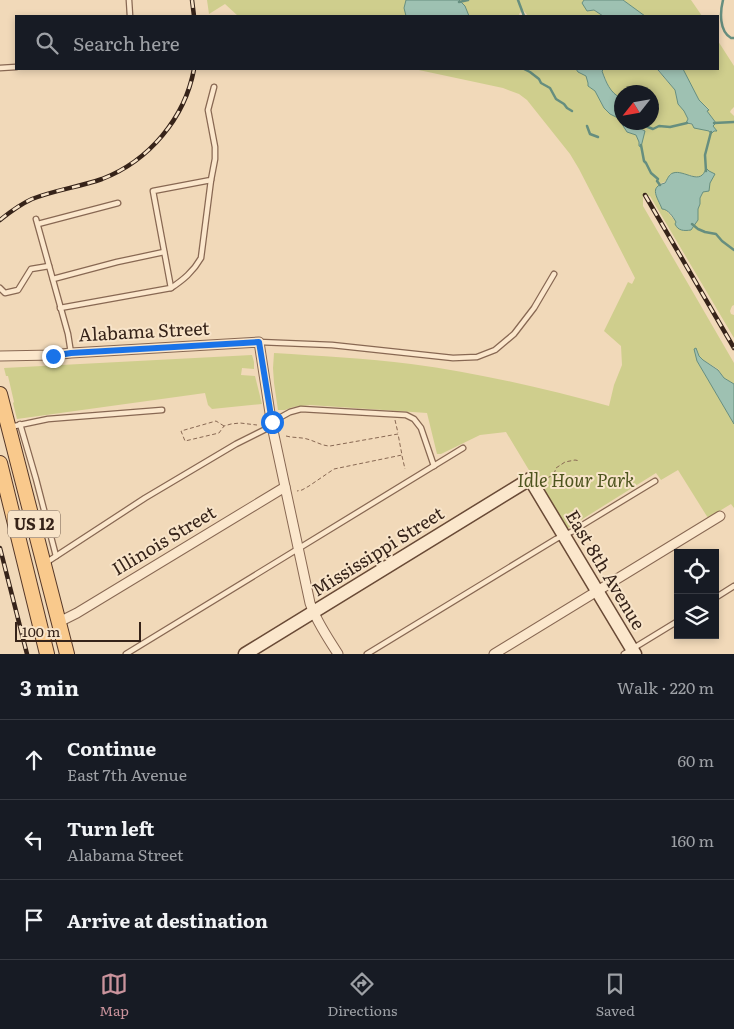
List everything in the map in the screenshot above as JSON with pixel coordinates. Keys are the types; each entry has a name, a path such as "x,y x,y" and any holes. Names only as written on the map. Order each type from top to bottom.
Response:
{"main road":[{"name":"US 12","path":"0,394 14,426 51,560 59,622 67,654"},
{"name":"US 12","path":"0,464 47,654"}],"street":[{"name":"Alabama Street","path":"0,356 53,356 71,353 259,342"},
{"path":"259,342 269,424 313,612 338,654"},
{"name":"East 8th Avenue","path":"530,479 598,591 630,652"},
{"name":"Mississippi Street","path":"245,654 530,479"},
{"name":"Illinois Street","path":"59,622 77,613 285,487"},
{"path":"494,654 720,516"}],"lane":[{"path":"129,0 130,15"},
{"path":"0,68 15,67"},
{"path":"60,308 171,288 186,278 196,267 201,258 215,159 215,146 208,110 214,87"},
{"path":"171,288 153,191 211,180"},
{"path":"71,353 68,334 37,221 118,203"},
{"path":"52,279 164,252"},
{"path":"0,288 5,293 18,290 30,269 49,266"},
{"path":"259,342 332,346 446,357 467,358 477,356 495,350 514,334 534,308 554,274"},
{"path":"51,560 145,498 290,412 301,409 406,415 414,419 421,428 434,466"},
{"path":"14,426 48,419 162,410"},
{"path":"126,654 463,448"},
{"path":"367,654 655,481"},
{"path":"719,595 734,586"},
{"path":"630,652 674,624"}],"path":[{"path":"395,420 405,470"},
{"path":"224,426 219,433 185,441 182,431 216,421 224,426 240,423 252,425 269,424"},
{"path":"286,436 306,439 330,446 398,434"},
{"path":"297,491 309,486 334,469 402,455"},
{"path":"545,484 543,480 554,474 557,467 572,460 580,461"}],"green space":[{"path":"207,0 406,0 404,8 406,15 237,15 225,4 209,14"},
{"path":"459,0 584,0 582,3 601,15 527,15 523,10 520,15 469,15 465,6"},
{"path":"623,0 691,0 701,15 644,15"},
{"name":"Idle Hour Park","path":"719,43 734,66 734,107 730,112 734,116 734,305 730,311 734,315 734,338 650,196 643,196 643,206 734,363 734,384 724,378 718,369 703,360 696,349 697,361 734,424 734,508 731,504 708,518 678,470 661,480 656,473 565,530 506,432 480,435 441,454 437,454 427,413 310,405 278,410 274,383 274,353 343,357 411,364 511,382 609,406 614,385 622,365 621,346 604,331 628,282 632,284 635,278 579,169 570,154 527,100 519,94 503,88 419,70 577,70 586,76 589,83 588,86 595,91 604,108 614,116 614,130 626,130 636,135 641,146 645,131 643,130 659,130 659,85 614,85 614,93 609,87 603,70 658,70 675,90 678,104 687,117 687,124 709,131 711,134 716,123 707,111 709,109 699,100 684,70 719,70","holes":["706,169 709,171 700,198 698,220 676,222 665,209 662,209 655,193 670,174 700,177"]},
{"path":"252,355 254,369 242,368 241,375 255,376 262,404 212,409 208,405 205,393 17,419 8,376 6,376 4,368"}],"shaded area":[{"path":"406,0 459,0 465,6 469,15 406,15 404,8"},
{"path":"584,0 623,0 644,15 602,15 594,10 587,11 582,3"},
{"path":"577,70 603,70 605,79 614,93 614,116 604,108 595,91 588,86 586,76"},
{"path":"658,70 684,70 699,100 709,110 707,111 716,123 713,126 717,131 711,134 709,131 694,128 692,124 686,123 688,119 678,104 675,90"},
{"path":"626,130 645,131 641,147 636,135"},
{"path":"706,168 715,174 710,183 709,191 703,192 700,198 698,220 691,230 680,229 676,226 676,222 670,214 662,209 656,193 657,187 665,183 669,176 677,172 696,177 704,174"},
{"path":"696,348 703,360 734,384 734,424 697,361 694,349"}],"waterway":[{"path":"459,2 468,0"},
{"path":"518,0 524,15"},
{"path":"723,0 721,10 722,26 727,35 734,38"},
{"path":"526,70 550,88 556,99 572,111"},
{"path":"714,123 734,122"},
{"path":"659,126 670,127 687,123"},
{"path":"587,126 590,134 598,137"},
{"path":"706,171 705,155 711,132"},
{"path":"641,145 644,161 651,173 658,179 657,181 660,185"},
{"path":"692,224 705,232 716,234 734,250"}],"railway":[{"path":"192,0 194,15"},
{"path":"0,220 32,199 102,179 135,161 162,136 173,121 189,87 194,70"},
{"path":"645,195 734,348"},
{"path":"0,548 27,654"}],"route":[{"path":"53,356 71,353 259,342 272,422"}]}
